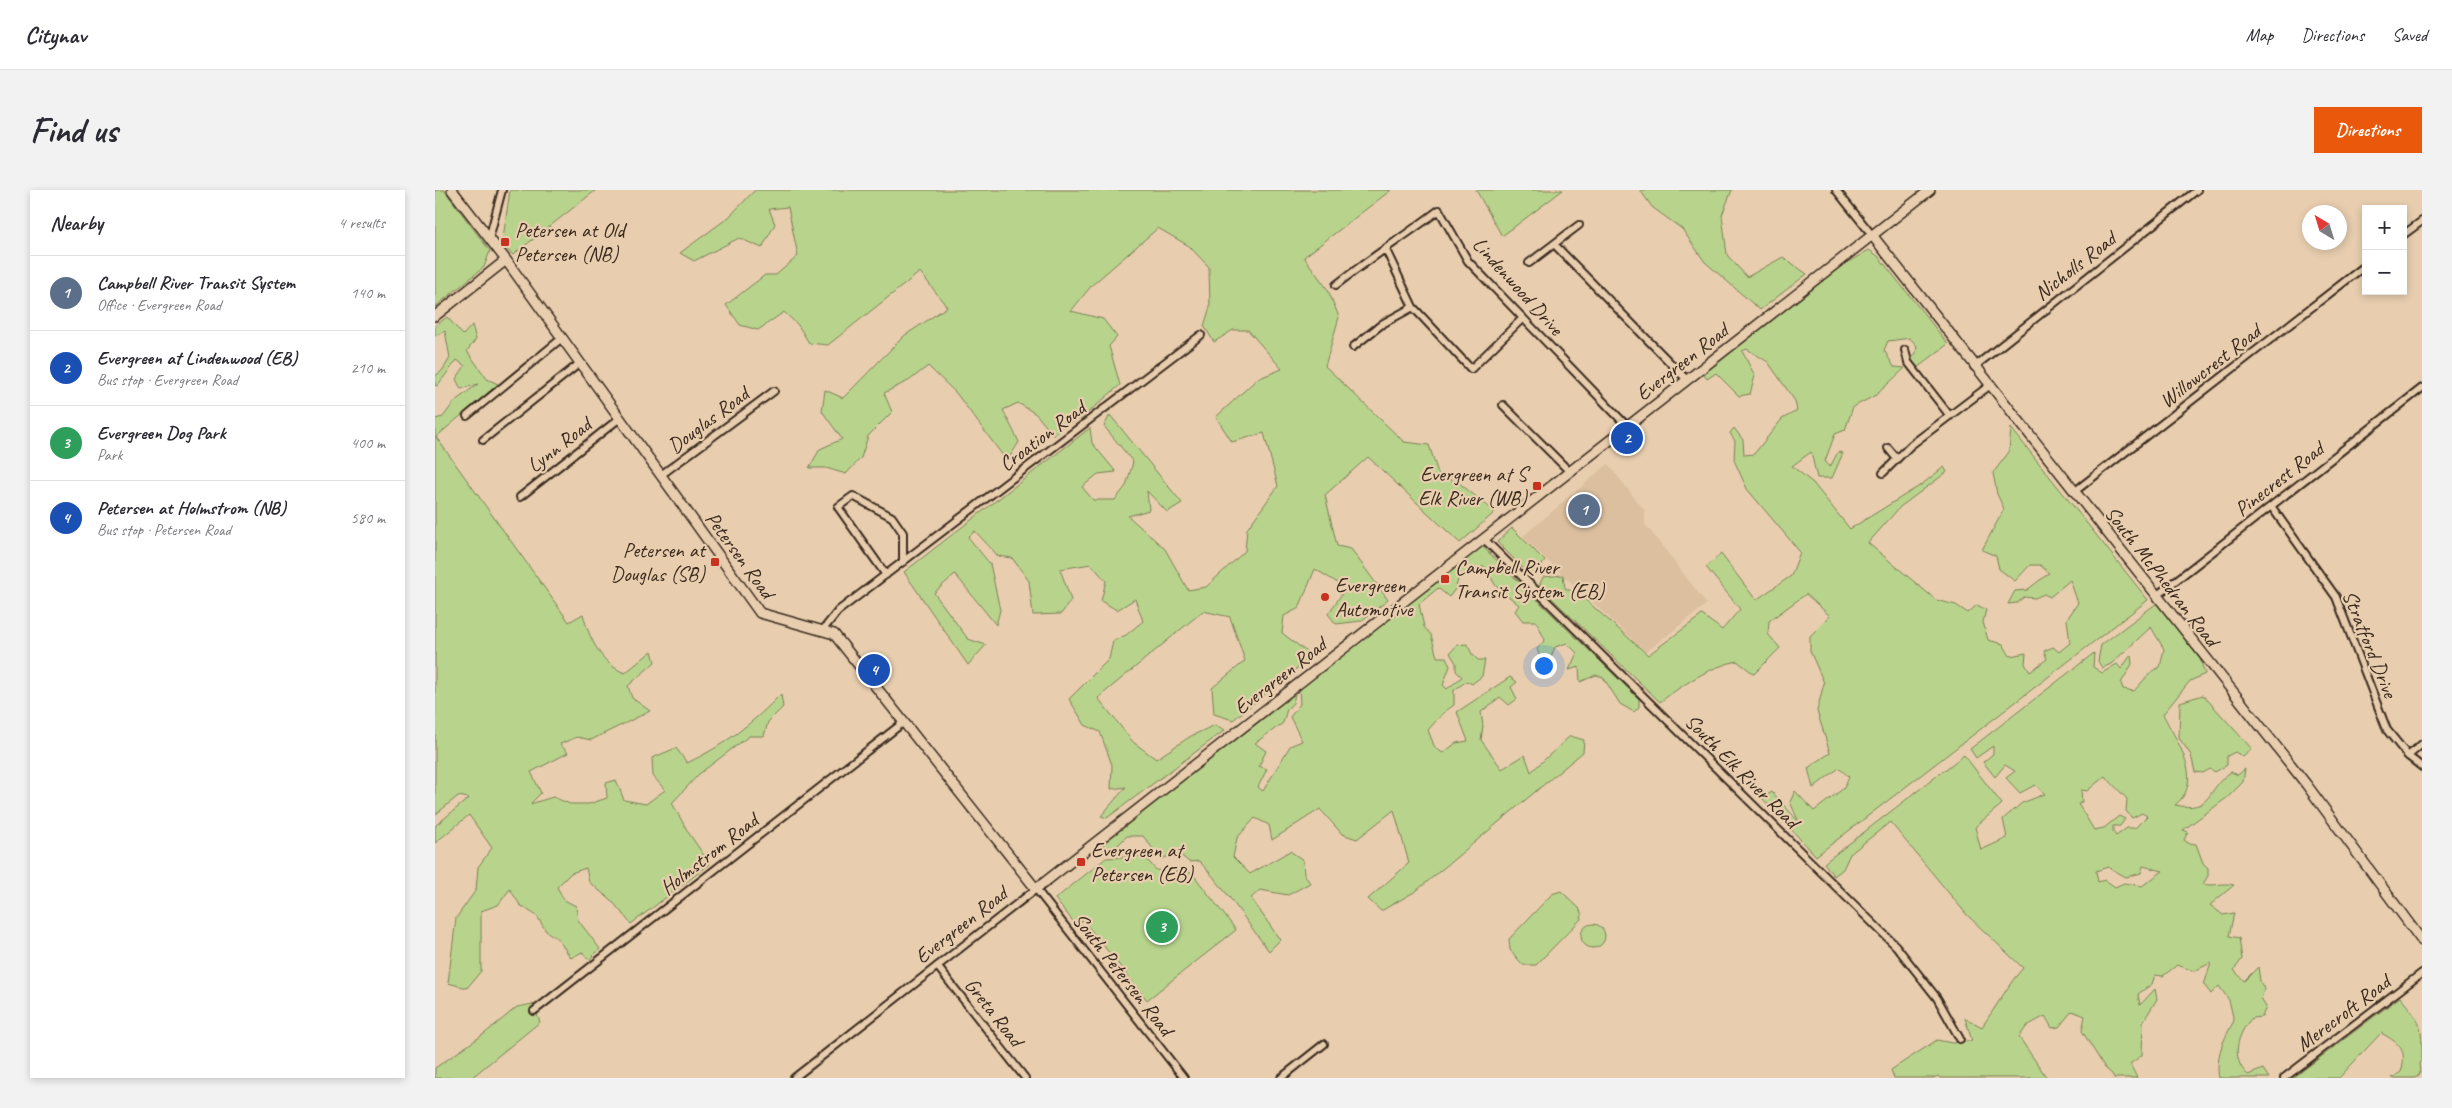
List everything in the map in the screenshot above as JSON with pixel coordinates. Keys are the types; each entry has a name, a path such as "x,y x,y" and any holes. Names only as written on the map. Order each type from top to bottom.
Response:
{"street":[{"name":"Petersen Road","path":"452,190 506,260 760,614 835,634 1036,890"},
{"path":"489,238 502,190"},
{"path":"1836,190 1872,235"},
{"name":"Evergreen Road","path":"794,1078 1930,190"},
{"name":"Nicholls Road","path":"1974,367 2197,190"},
{"name":"Lindenwood Drive","path":"1336,284 1375,254 1386,250 1439,210 1468,261 1627,427"},
{"path":"2407,232 2422,221"},
{"path":"1529,263 1579,224"},
{"name":"South McPhedran Road","path":"1872,235 1989,386 2306,784 2422,941"},
{"path":"1553,244 1687,380"},
{"path":"1386,250 1413,307 1471,369 1523,318"},
{"path":"435,316 506,260"},
{"name":"Willowcrest Road","path":"2074,492 2362,268"},
{"path":"1353,346 1382,324 1413,307"},
{"name":"Croation Road","path":"822,631 838,611 1201,335"},
{"path":"467,416 562,338"},
{"path":"1905,350 1908,362 1950,416"},
{"path":"483,440 580,363"},
{"path":"1883,473 1911,446 1989,386"},
{"name":"Pinecrest Road","path":"2156,596 2422,388"},
{"name":"Douglas Road","path":"661,475 774,391"},
{"path":"1503,405 1570,472"},
{"name":"Lynn Road","path":"519,497 620,418"},
{"path":"1888,448 1897,459"},
{"path":"886,575 838,507 853,496 892,517 903,533 903,562"},
{"name":"Stratford Drive","path":"2271,506 2336,597 2387,730 2408,756 2422,767"},
{"name":"South Elk River Road","path":"1485,539 1896,946 1937,998 1960,1039"},
{"name":"Holmstrom Road","path":"534,1011 904,722"},
{"path":"2408,756 2422,744"},
{"name":"South Petersen Road","path":"1036,890 1184,1078"},
{"name":"Greta Road","path":"937,966 1025,1078"},
{"name":"Merecroft Road","path":"2284,1078 2422,973"},
{"path":"1281,1078 1324,1044"}],"shaded area":[{"path":"1608,464 1645,511 1645,524 1707,604 1646,652 1522,537"}],"green space":[{"path":"435,190 444,190 490,251 484,267 435,307"},
{"path":"510,190 596,190 513,255 502,245"},
{"path":"755,190 1391,190 1304,257 1328,290 1339,317 1325,366 1404,442 1429,445 1439,476 1458,482 1495,512 1460,543 1368,457 1325,495 1337,546 1351,549 1388,600 1361,621 1336,624 1328,614 1346,588 1315,569 1299,608 1284,616 1282,633 1312,656 1233,720 1214,714 1212,688 1245,661 1230,617 1203,611 1098,698 1133,742 1156,759 1191,736 1215,725 1225,730 1107,818 1101,816 1126,787 1111,789 1112,765 1100,732 1085,725 1069,699 1109,659 1113,641 1126,635 1143,621 1135,599 1117,610 1101,601 1106,581 1091,564 1060,569 1071,600 1061,614 1033,615 1029,581 1012,558 998,556 975,531 968,537 990,564 1000,610 996,625 955,574 934,593 968,639 986,645 968,665 904,572 1090,428 1092,443 1116,472 1098,474 1082,487 1093,500 1115,500 1126,486 1133,462 1104,426 1110,415 1182,503 1167,512 1147,491 1149,510 1128,516 1165,549 1188,590 1206,587 1245,551 1247,529 1278,486 1264,433 1232,442 1216,417 1257,379 1282,369 1248,330 1233,330 1214,342 1204,326 1210,307 1209,267 1189,246 1158,228 1092,285 1071,311 1103,319 1117,337 1109,346 1120,385 1083,417 1061,427 1054,436 1036,414 1018,403 1003,410 1019,442 1007,461 956,393 928,366 910,380 884,393 892,412 868,436 861,458 846,474 826,468 809,468 820,449 842,439 822,411 825,390 843,398 904,336 947,307 920,272 828,345 809,343 798,325 784,312 758,330 740,325 726,305 765,275 776,275 798,256 788,207 769,209 775,224 762,248 739,238 694,261 680,253 729,217"},
{"path":"1476,190 1563,190 1502,236"},
{"path":"1640,190 1732,190 1722,215 1727,255 1747,277 1783,257 1807,274 1760,310 1705,262 1682,229 1652,207"},
{"path":"1869,250 1878,256 1948,344 1917,368 1911,360 1916,353 1917,346 1910,338 1888,341 1884,350 1894,367 1905,368 1876,395 1853,407 1845,430 1835,434 1825,461 1830,467 1838,452 1843,453 1832,478 1817,478 1811,452 1792,466 1813,483 1850,529 1921,485 1944,467 1947,472 1900,507 1868,543 1936,600 1956,605 1968,613 1977,605 1986,610 1983,622 1988,640 2003,644 2010,656 2026,653 2025,664 2030,672 2047,659 2044,651 2053,647 2059,652 2070,643 2067,619 2078,603 2070,580 2050,597 2044,594 2035,598 2024,597 2017,603 2008,604 2015,591 2027,590 2049,573 2040,565 2030,565 2015,581 1999,569 1996,556 1982,550 2004,509 1997,494 1993,473 2009,452 2011,428 2148,600 1816,856 1762,798 1772,792 1799,822 1790,802 1795,791 1814,811 1844,788 1849,777 1839,768 1813,788 1808,768 1830,753 1817,711 1824,683 1810,651 1810,636 1830,616 1806,594 1769,621 1768,634 1780,648 1754,674 1737,661 1726,664 1696,677 1660,702 1539,586 1543,577 1563,575 1565,588 1580,595 1648,655 1702,615 1722,630 1740,609 1706,567 1721,554 1756,600 1791,576 1800,552 1747,489 1734,460 1735,441 1730,433 1734,428 1743,440 1744,455 1754,454 1782,419 1797,411 1795,401 1768,362 1747,349 1742,351 1755,376 1750,394 1739,396 1716,373 1707,379 1703,374 1826,275"},
{"path":"447,317 463,335 472,325 476,339 467,351 487,379 498,384 436,437 569,622 583,614 593,641 603,657 625,673 652,651 655,662 628,686 632,698 650,711 591,740 577,737 560,744 568,753 531,772 541,793 530,804 553,797 570,804 589,804 607,798 606,783 616,780 624,800 646,804 665,790 653,776 652,758 676,748 687,763 738,733 781,694 783,707 768,722 764,736 749,736 699,774 672,803 688,832 710,864 631,924 612,901 589,882 586,868 571,873 557,887 564,900 576,906 578,920 600,949 589,960 582,952 571,958 558,939 546,931 537,916 520,905 510,889 498,905 481,911 481,971 467,988 448,983 456,918 476,890 478,867 492,848 469,815 435,843 435,826 469,798 458,796 435,815 435,419 443,417 455,401 478,384 461,389 456,379 465,366 457,360 437,386 435,385 435,376 442,371 450,358 445,331 435,336 435,326"},
{"path":"1512,528 1545,561 1532,577 1497,542"},
{"path":"1481,545 1639,699 1639,707 1634,712 1620,704 1603,677 1596,675 1580,682 1579,667 1569,670 1577,653 1567,643 1555,647 1551,657 1542,663 1537,649 1545,640 1536,621 1523,621 1515,611 1519,605 1496,586 1484,566 1458,579 1456,588 1449,597 1438,588 1419,604 1424,627 1431,635 1437,657 1446,657 1450,666 1443,685 1447,689 1462,677 1456,671 1456,663 1450,653 1457,645 1467,644 1472,654 1478,660 1485,660 1482,676 1472,684 1467,681 1454,690 1454,705 1444,712 1428,730 1435,748 1443,753 1456,743 1468,741 1457,712 1510,677 1517,682 1511,687 1517,699 1509,705 1500,697 1481,712 1483,726 1481,740 1502,769 1525,755 1531,772 1570,736 1584,740 1583,752 1416,891 1381,911 1368,899 1409,863 1394,810 1357,839 1342,834 1320,809 1272,840 1269,825 1255,818 1237,838 1233,857 1250,874 1290,851 1303,860 1304,874 1310,883 1288,895 1260,890 1251,898 1280,940 1269,951 1226,893 1199,861 1189,862 1178,853 1161,859 1143,836 1127,836 1114,849 1100,851 1106,839 1295,694 1293,703 1287,709 1283,723 1255,743 1266,751 1259,766 1267,769 1258,787 1263,791 1290,746 1302,741 1290,717 1300,704 1299,689"},
{"path":"2157,603 2200,659 2205,674 2190,681 2163,714 2181,748 2188,772 2188,784 2184,795 2175,805 2188,807 2203,803 2217,785 2231,772 2238,775 2245,769 2243,782 2228,797 2183,830 2188,832 2184,840 2188,843 2196,844 2203,863 2208,868 2208,876 2203,884 2234,885 2210,905 2223,915 2234,913 2229,936 2239,938 2242,959 2234,970 2244,981 2258,967 2260,981 2264,989 2261,999 2266,1007 2262,1017 2252,1018 2247,1024 2239,1038 2237,1054 2242,1069 2248,1075 2263,1069 2269,1078 2219,1078 2219,1055 2234,1021 2229,1000 2219,986 2211,994 2204,985 2211,963 2194,971 2177,965 2163,976 2155,975 2152,984 2138,994 2140,1005 2155,989 2157,999 2143,1022 2142,1055 2130,1064 2137,1078 2114,1078 2105,1068 2082,1031 2085,1016 2072,1011 2059,1027 2052,1028 2045,1016 2027,1026 2019,1037 2047,1078 1940,1078 1938,1076 1933,1078 1894,1078 1891,1070 1937,1040 1952,1043 1972,1041 1965,1018 1982,1027 2023,968 1967,915 1890,822 1850,854 1843,869 1834,876 1824,863 1964,755 2002,804 1975,827 1981,850 2007,838 2003,819 2022,803 2045,794 2035,785 2020,793 2006,778 2015,771 2005,765 1995,777 1983,762 1993,754 1993,746 1976,758 1970,749 2094,653 2093,667 2102,673 2117,664 2121,669 2131,655 2132,664 2121,683 2123,689 2134,691 2152,671 2160,667 2164,649 2151,627 2111,664 2102,668 2098,661 2101,645","holes":["2105,776 2127,799 2126,811 2132,818 2142,813 2147,816 2135,828 2127,828 2116,836 2113,832 2113,826 2120,826 2125,819 2119,816 2104,828 2094,830 2078,804 2082,802 2081,790 2087,791","2143,866 2163,871 2142,886 2124,883 2115,887 2105,880 2098,882 2096,871 2108,867 2126,877 2141,873"]},
{"path":"2203,695 2252,749 2243,757 2235,752 2227,756 2227,765 2215,772 2210,769 2203,773 2195,772 2191,755 2179,738 2180,702"},
{"path":"1144,856 1156,870 1192,873 1236,930 1147,1000 1083,920 1076,925 1055,899 1106,858"},
{"path":"1561,891 1579,908 1582,915 1581,919 1536,965 1523,965 1510,950 1509,939 1552,894"},
{"path":"1593,924 1602,927 1605,936 1602,945 1593,948 1584,945 1581,936 1584,927"},
{"path":"2400,997 2417,1019 2421,1031 2422,1060 2419,1063 2420,1074 2415,1078 2392,1078 2401,1072 2403,1064 2402,1052 2393,1040 2381,1033 2339,1078 2293,1078"},
{"path":"533,1004 540,1022 471,1078 435,1078 435,1068 484,1034 517,1007"}],"place":[{"name":"Petersen at Old Petersen (NB)","path":"505,242"},
{"name":"Evergreen at Lindenwood (EB)","path":"1627,438"},
{"name":"Evergreen at S Elk River (WB)","path":"1537,486"},
{"name":"Campbell River Transit System","path":"1584,510"},
{"name":"Petersen at Douglas (SB)","path":"715,562"},
{"name":"Campbell River Transit System (EB)","path":"1445,579"},
{"name":"Evergreen Automotive","path":"1325,597"},
{"name":"Petersen at Holmstrom (NB)","path":"874,670"},
{"name":"Evergreen at Petersen (EB)","path":"1081,862"},
{"name":"Evergreen Dog Park","path":"1162,927"}]}
